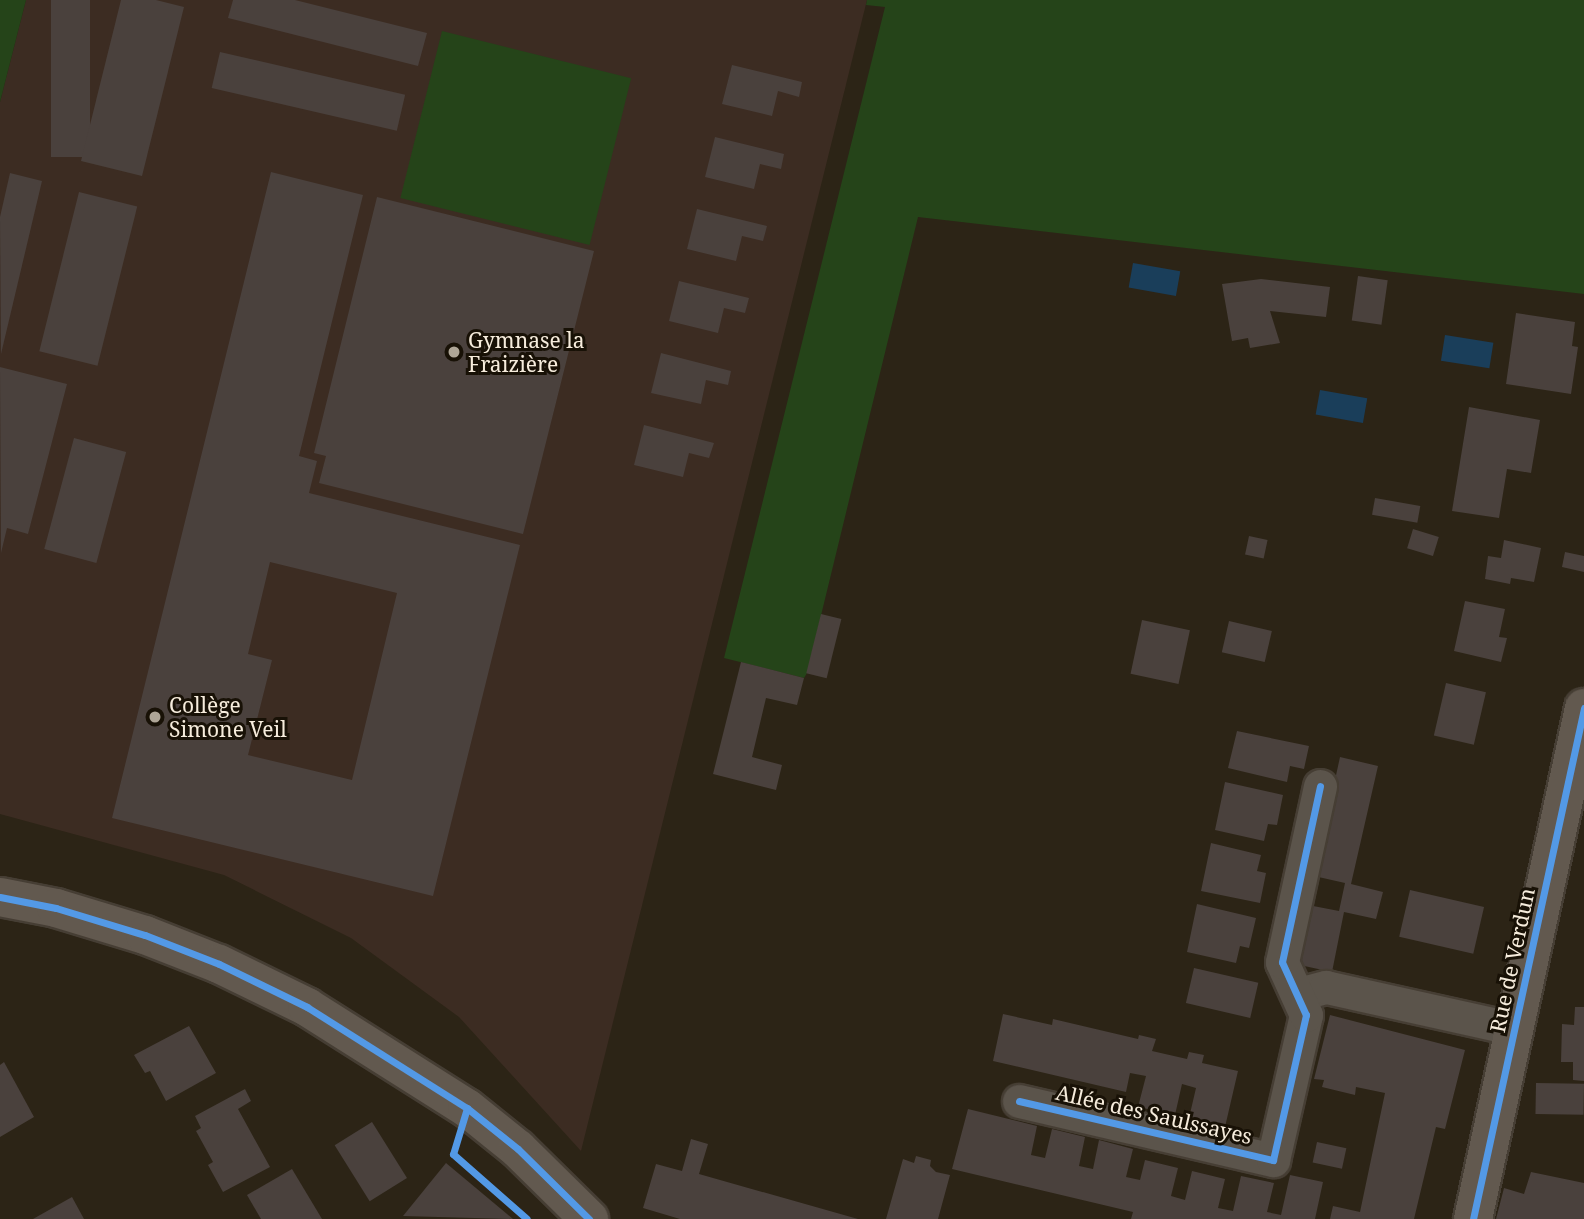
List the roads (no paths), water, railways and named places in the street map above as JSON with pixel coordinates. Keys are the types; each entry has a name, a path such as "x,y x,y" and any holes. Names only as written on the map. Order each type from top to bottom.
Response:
{"street":[{"name":"Rue de Verdun","path":"1473,1219 1584,708"},
{"name":"Allée des Saulssayes","path":"1020,1101 1273,1160 1306,1015 1299,994 1282,962 1320,786"},
{"path":"0,897 56,908 145,935 307,1007 467,1108 518,1149 589,1219"},
{"path":"1299,994 1326,987 1515,1029"}],"water":[{"path":"1133,263 1180,271 1176,296 1129,288"},
{"path":"1445,335 1493,343 1489,368 1441,361"},
{"path":"1320,390 1367,398 1363,423 1316,415"}],"place":[{"name":"Gymnase la Fraizière","path":"454,352"},
{"name":"Collège Simone Veil","path":"155,717"}]}
